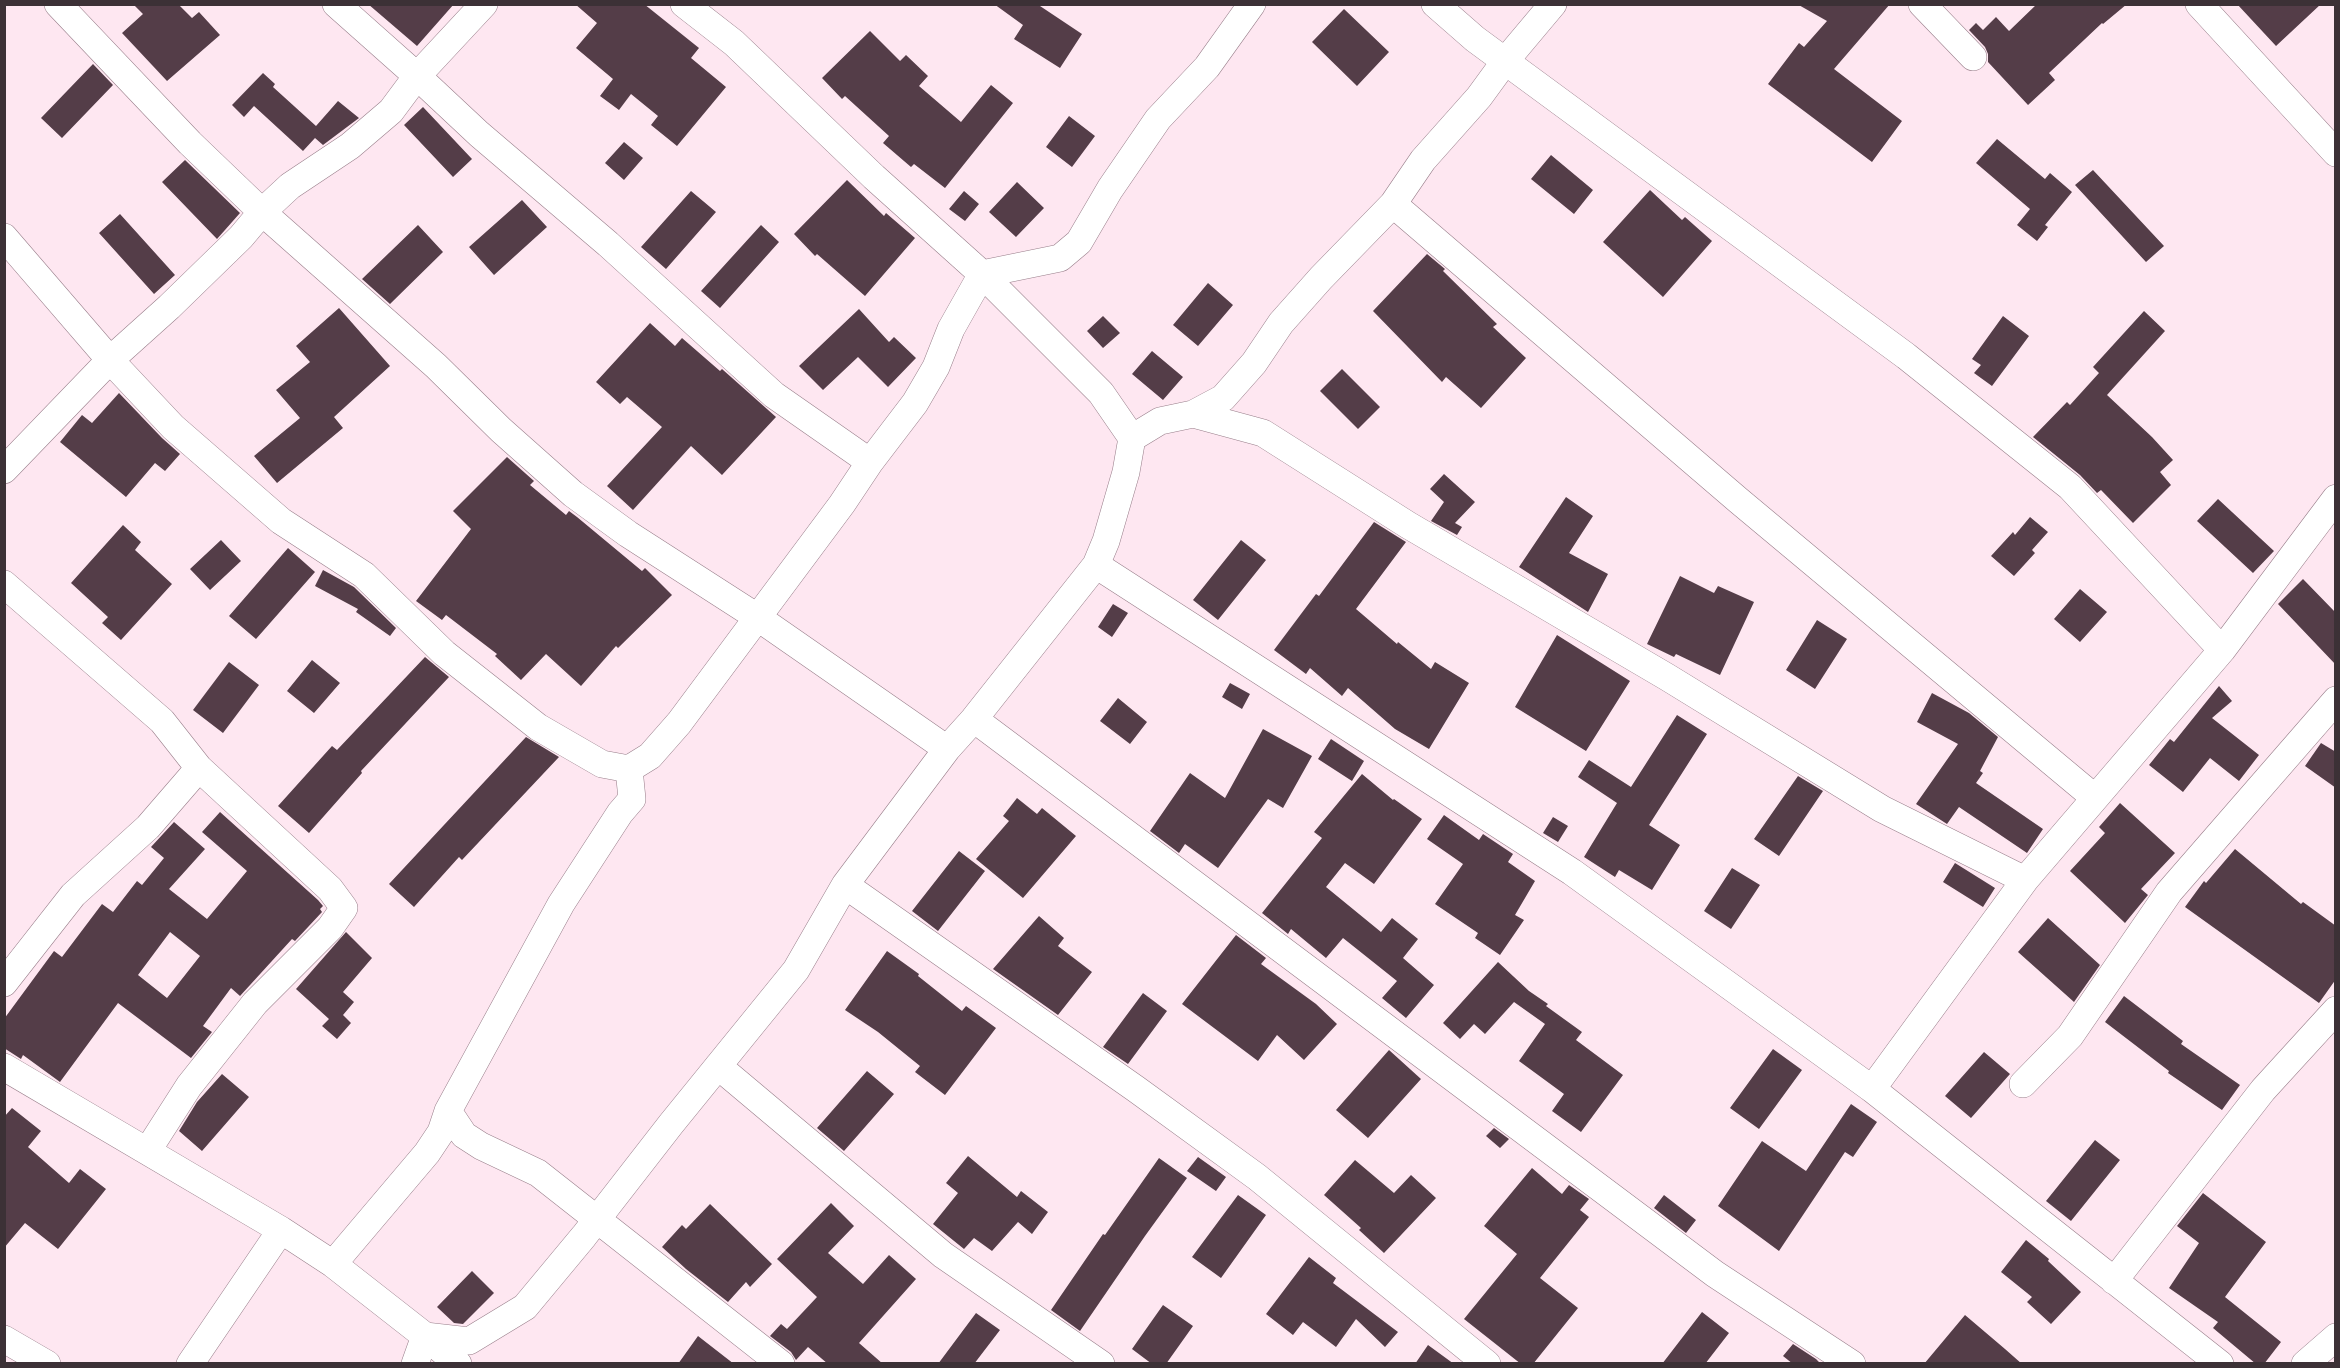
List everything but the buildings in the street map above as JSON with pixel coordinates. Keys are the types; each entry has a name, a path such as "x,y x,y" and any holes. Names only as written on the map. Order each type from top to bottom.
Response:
{"street":[{"path":"58,4 190,143 262,212 436,366 501,430 573,494 628,534 757,617 947,749"},
{"path":"336,4 417,75 478,134 617,252 774,396 870,462"},
{"path":"4,470 110,360 241,237 262,212 290,186 351,146 391,111 417,75 484,4"},
{"path":"425,1336 469,1341 525,1307 597,1221 796,970 845,885 947,749 974,719 1096,565 1106,541 1126,472 1132,438 1101,393 982,274 873,177 734,43 684,4"},
{"path":"4,237 110,360 173,428 263,506 364,575 444,653 538,727 602,764 629,769 650,756 679,723 915,403 936,367 951,330 982,274 1060,258 1079,242 1110,189 1158,119 1207,67 1252,4"},
{"path":"1435,4 1475,39 1906,356 2070,487 2222,650"},
{"path":"1132,438 1160,421 1193,414 1223,398 1254,363 1289,314 1394,204 1423,160 1479,97 1506,60 1553,4"},
{"path":"1922,4 1973,57"},
{"path":"2199,4 2336,153"},
{"path":"1394,204 1738,500 2095,798"},
{"path":"1193,414 1263,433 1408,525 1667,677 1882,809 2025,880"},
{"path":"1872,1089 2025,880 2222,650 2336,498"},
{"path":"1096,565 1572,872 1872,1089 2220,1364"},
{"path":"4,584 162,721 199,768 330,889 344,908 330,928 255,1003 189,1086 148,1150"},
{"path":"2023,1084 2070,1036 2169,892 2336,700"},
{"path":"974,719 1715,1274 1852,1364"},
{"path":"4,983 73,895 148,827 199,768"},
{"path":"333,1264 427,1153 441,1132 448,1112 561,904 620,813 632,799 629,769"},
{"path":"845,885 1136,1089 1257,1178 1487,1364"},
{"path":"2114,1281 2263,1090 2336,1010"},
{"path":"718,1066 943,1255 1101,1364"},
{"path":"4,1067 148,1150 333,1264 458,1364"},
{"path":"448,1112 464,1135 481,1146 538,1173 781,1364"},
{"path":"190,1364 281,1230"},
{"path":"415,1364 425,1336"},
{"path":"2305,1364 2336,1337"},
{"path":"4,1339 47,1364"}]}
